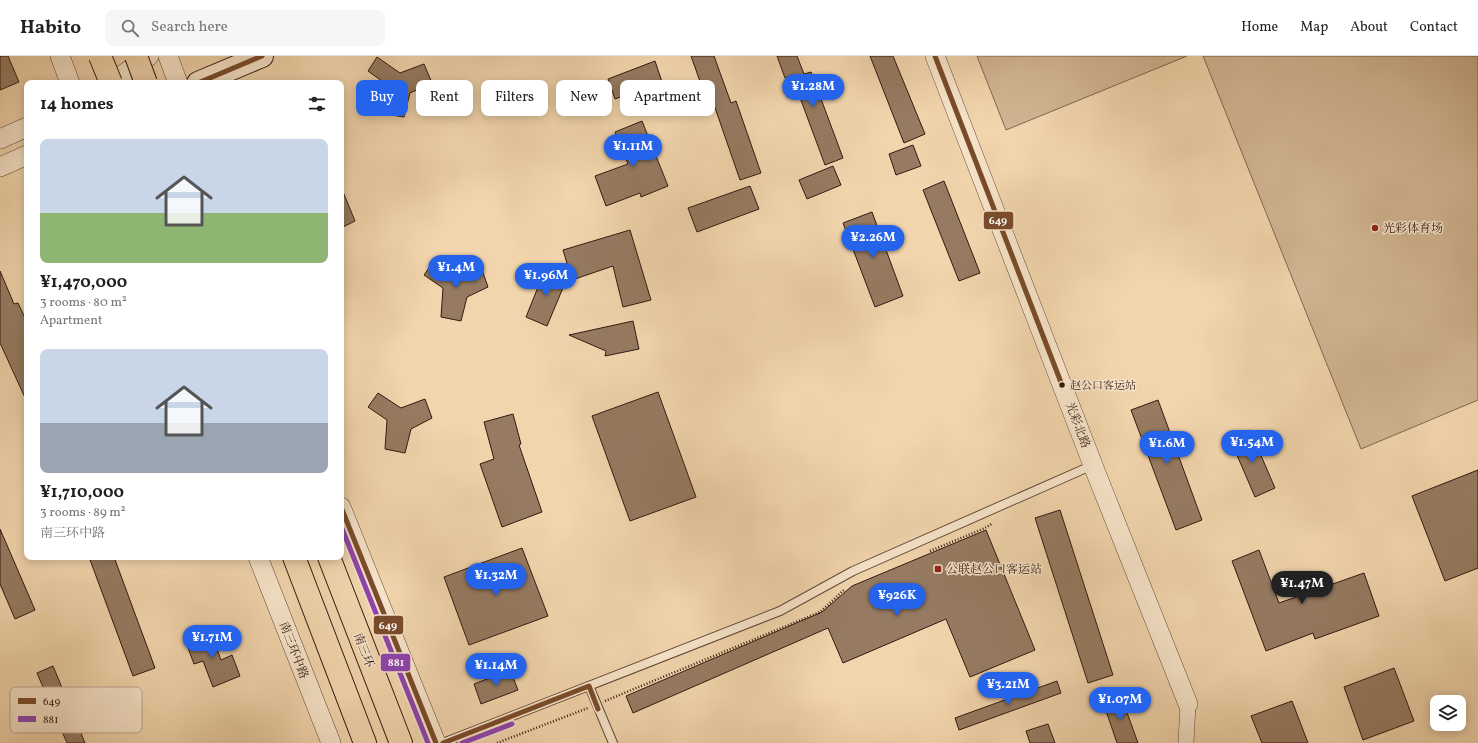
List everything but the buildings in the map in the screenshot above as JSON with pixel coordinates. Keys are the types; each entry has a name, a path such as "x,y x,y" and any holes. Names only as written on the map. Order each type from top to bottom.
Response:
{"highway":[{"path":"100,56 110,80"},
{"path":"136,56 145,80"},
{"path":"281,560 332,655"},
{"path":"295,560 365,743"},
{"name":"南三环","path":"330,560 401,743"},
{"path":"342,560 370,666"}],"main road":[{"path":"205,80 262,56"}],"street":[{"path":"60,56 69,80"},
{"path":"115,80 149,56"},
{"path":"168,56 177,80"},
{"name":"光彩北路","path":"934,56 1093,465 1188,704"},
{"path":"0,139 24,128"},
{"path":"0,167 24,157"},
{"path":"344,514 436,743"},
{"name":"南三环中路","path":"259,560 331,743"},
{"path":"1186,743 1188,704"}],"lane":[{"path":"443,743 780,611 853,570 1093,465"},
{"path":"589,686 613,743"}],"shaded area":[{"path":"977,56 1187,56 1006,130"},
{"name":"光彩体育场","path":"1203,56 1478,56 1478,400 1361,449"}],"transit line":[{"name":"649","path":"205,80 262,56"},
{"name":"649","path":"935,56 1062,385"},
{"name":"649","path":"344,514 436,743"},
{"name":"881","path":"344,533 428,743"},
{"name":"649","path":"443,743 589,686 598,709"},
{"name":"881","path":"462,743 512,724"}],"place":[{"name":"光彩体育场","path":"1375,228"},
{"name":"赵公口客运站","path":"1062,385"},
{"name":"公联赵公口客运站","path":"938,569"}]}
